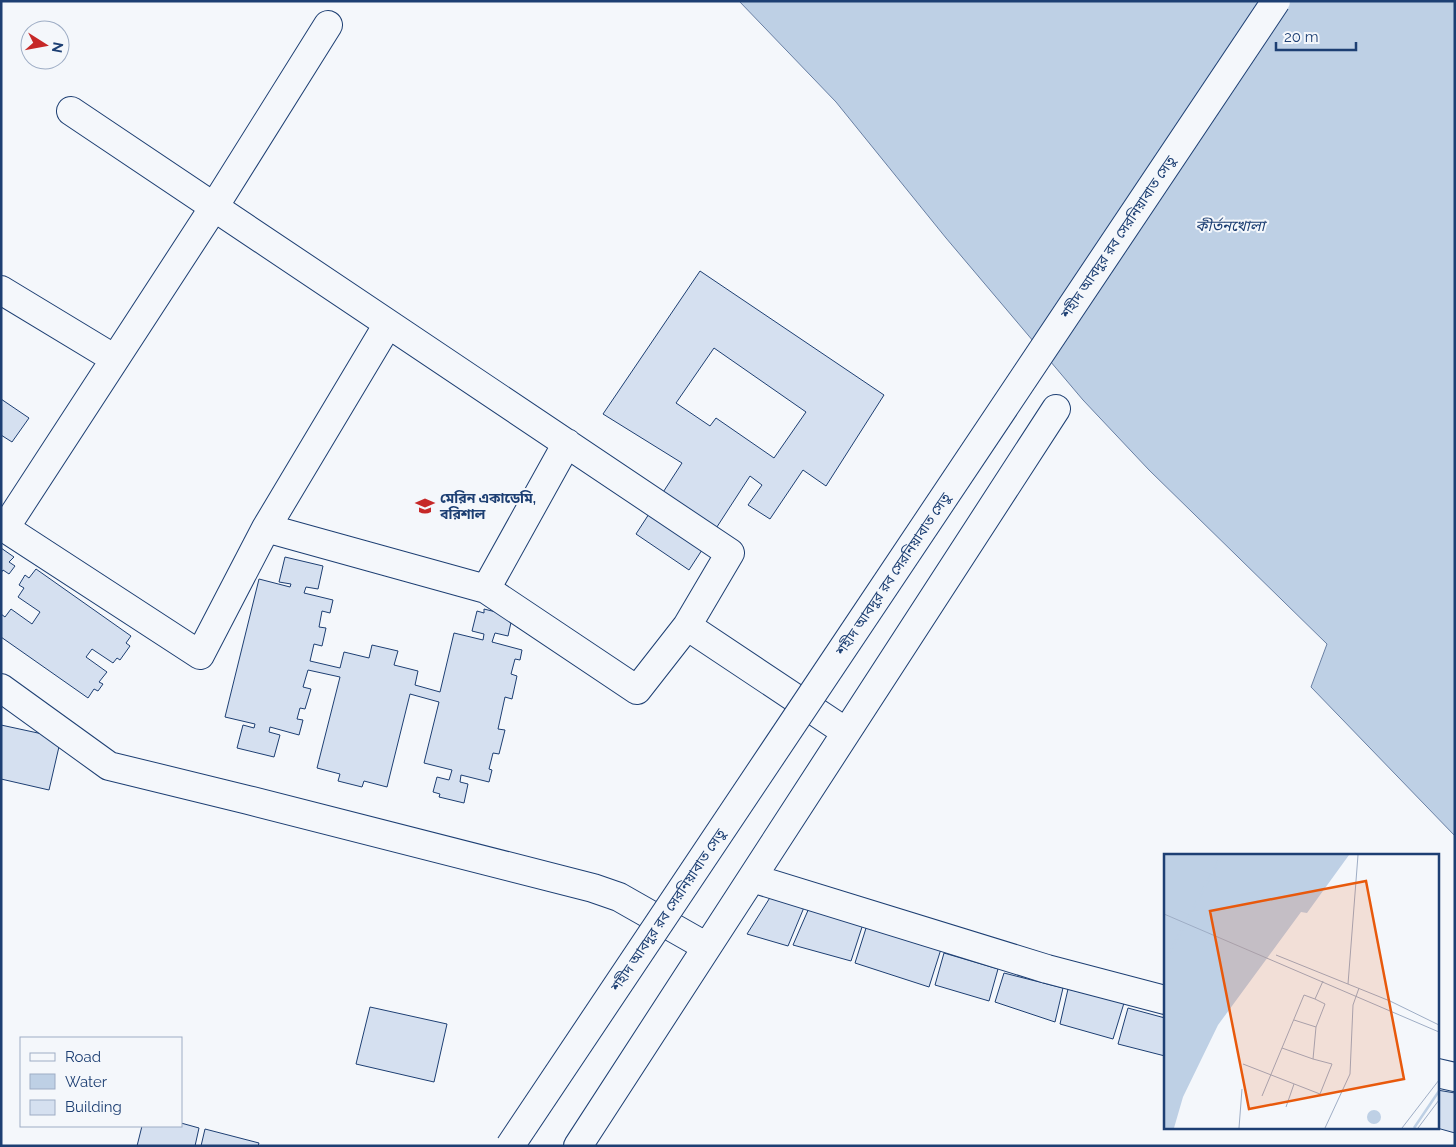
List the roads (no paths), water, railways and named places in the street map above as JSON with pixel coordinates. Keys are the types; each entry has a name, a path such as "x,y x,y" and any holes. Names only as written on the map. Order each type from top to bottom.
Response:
{"main road":[{"name":"শহীদ আবদুর রব সেরনিয়াবাত সেতু","path":"510,1146 1276,1"},
{"path":"328,25 214,207 5,528 200,655 266,528 388,324"},
{"path":"71,111 730,553 687,626 637,690 486,589 266,528"},
{"path":"1,290 115,360"},
{"path":"578,1146 1056,409"},
{"path":"486,589 567,444"},
{"path":"687,626 846,732"},
{"path":"1,688 109,766 593,888 619,897 707,947"},
{"path":"752,878 1047,969 1164,1000"},
{"path":"1438,1073 1455,1077"}],"water":[{"name":"কীর্তনখোলা","path":"739,1 1455,1 1455,836 1311,687 1327,644 1149,470 1083,400 946,238 836,102"}],"place":[{"name":"মেরিন একাডেমি, বরিশাল","path":"425,506"}]}
